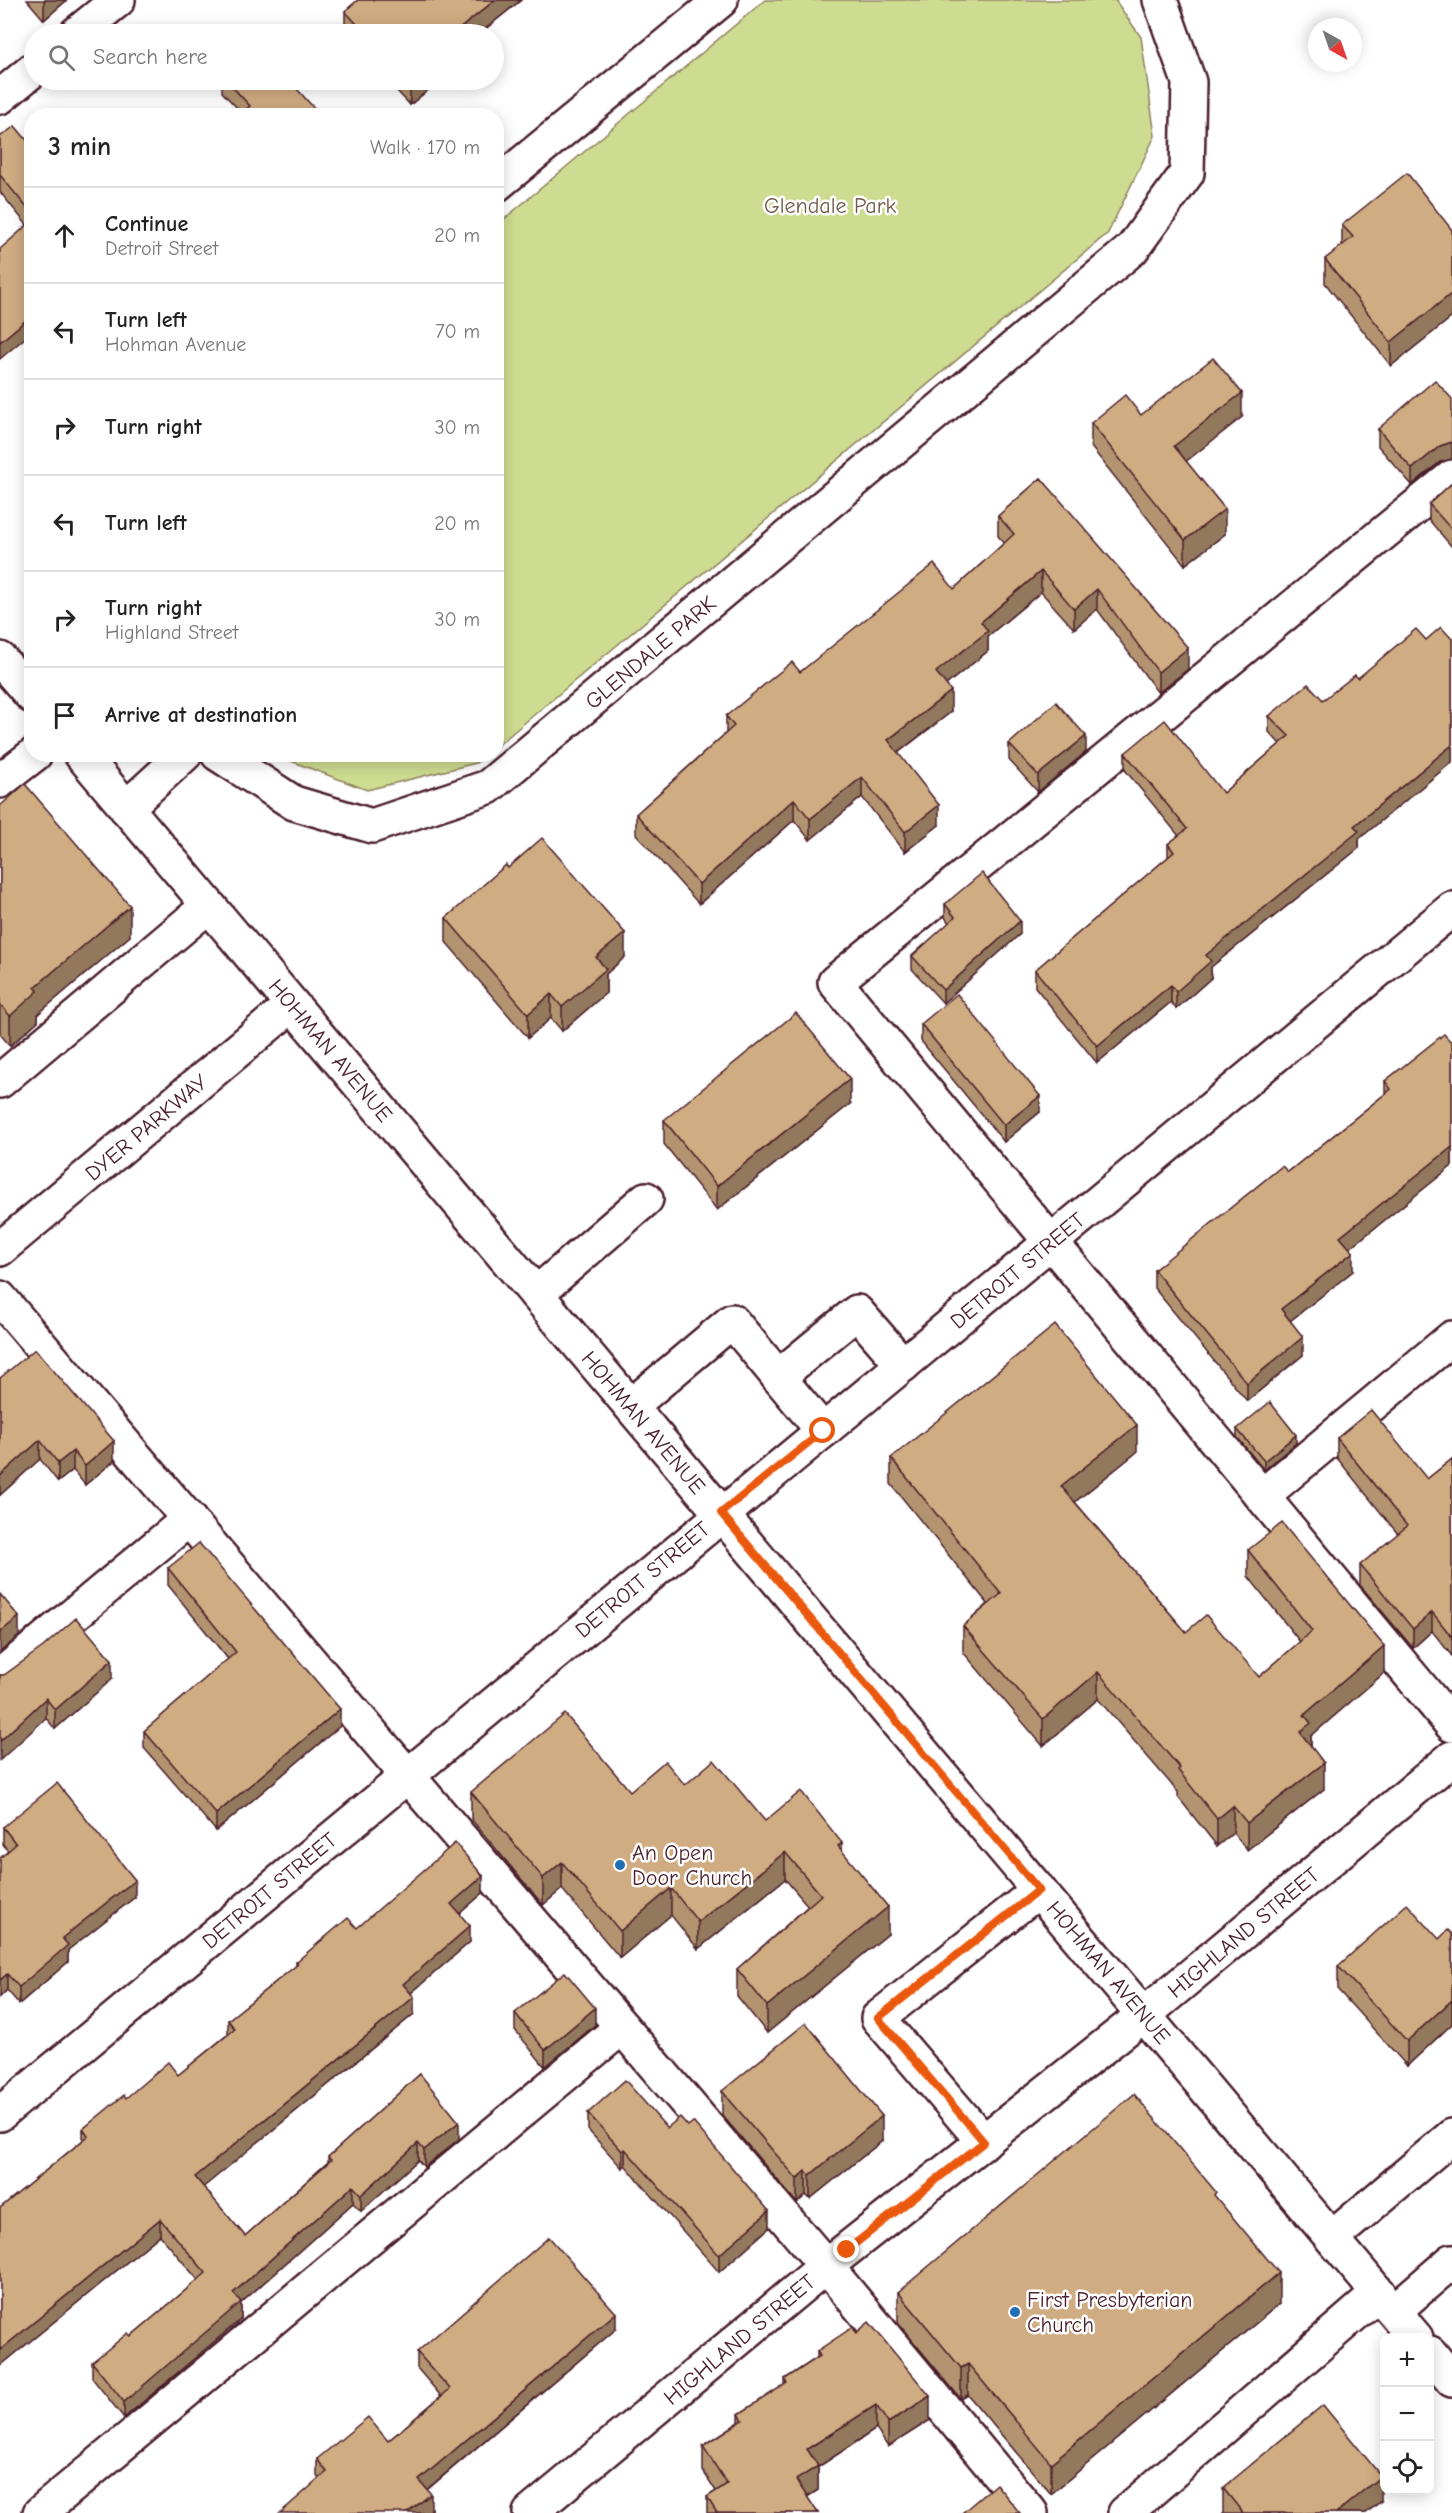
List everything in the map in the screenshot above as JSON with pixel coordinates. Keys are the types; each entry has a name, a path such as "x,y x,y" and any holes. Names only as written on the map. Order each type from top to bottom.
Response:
{"street":[{"path":"88,24 118,0"},
{"path":"504,178 721,0"},
{"name":"GLENDALE PARK","path":"230,762 294,803 372,826 488,787 1132,249 1187,173 1189,82 1160,0"},
{"path":"0,96 24,77"},
{"path":"1452,477 835,982 1452,1725"},
{"path":"0,659 24,687"},
{"path":"0,781 25,762"},
{"name":"HOHMAN AVENUE","path":"88,762 1413,2333"},
{"path":"126,808 176,762"},
{"path":"0,1081 208,906"},
{"name":"DETROIT STREET","path":"0,2114 721,1513 903,1365 1452,909"},
{"name":"DYER PARKWAY","path":"0,1249 292,1005"},
{"path":"536,1294 646,1199"},
{"path":"0,1298 826,2266 1031,2513"},
{"path":"778,1377 857,1312 903,1365"},
{"path":"631,1407 732,1321 823,1431"},
{"path":"1262,1496 1452,1338"},
{"path":"0,1676 189,1520"},
{"name":"HIGHLAND STREET","path":"550,2507 826,2266 1145,2014 1452,1758"},
{"path":"984,2142 878,2018 1039,1890"},
{"path":"40,2513 622,2027"},
{"path":"1332,2238 1452,2136"},
{"path":"1125,2513 1386,2302 1452,2261"},
{"path":"1434,2358 1452,2380"}],"green space":[{"name":"Glendale Park","path":"765,0 1115,0 1141,37 1155,136 1108,233 504,740 504,219"},
{"path":"293,762 477,762 476,763 367,790"}],"building":[{"path":"358,0 495,0 465,24 357,24 345,11"},
{"path":"235,90 298,90 314,108 248,108 250,106"},
{"path":"15,126 24,137 24,204 0,175 0,137"},
{"path":"1407,173 1452,230 1452,293 1391,342 1325,259 1353,237 1342,225"},
{"path":"24,228 24,322 0,342 0,249"},
{"path":"1213,358 1242,393 1174,446 1225,509 1185,540 1091,423 1125,395 1141,415"},
{"path":"1435,380 1452,399 1452,442 1440,446 1412,469 1378,429"},
{"path":"1041,478 1188,648 1158,672 1097,589 1074,609 1041,571 981,622 988,631 936,672 951,691 888,740 939,805 905,832 862,777 810,819 794,799 699,884 636,814 734,726 726,716 792,662 800,672 934,564 954,589 1014,534 998,516"},
{"path":"1452,483 1452,530 1429,504"},
{"path":"1441,627 1452,639 1452,745 1354,826 1359,831 1206,955 1211,961 1176,992 1171,985 1097,1046 1035,970 1174,852 1168,844 1187,829 1125,753 1165,720 1223,793 1289,736 1269,716 1308,684 1323,700 1355,675 1358,678 1416,629 1426,640"},
{"path":"1056,702 1086,736 1038,775 1009,744"},
{"path":"25,784 130,906 35,987 38,991 10,1016 0,1004 0,806"},
{"path":"542,838 625,933 596,957 606,969 562,1007 551,994 528,1014 446,918 506,865 508,868"},
{"path":"982,873 1020,921 943,990 912,956 955,917 945,904"},
{"path":"957,994 1040,1096 1004,1125 921,1024"},
{"path":"796,1013 850,1079 717,1186 664,1120"},
{"path":"1444,1034 1452,1041 1452,1147 1340,1237 1353,1252 1281,1309 1303,1337 1247,1383 1154,1270 1282,1166 1288,1172 1391,1089 1385,1081"},
{"path":"1055,1325 1137,1425 1061,1486 1186,1632 1206,1615 1259,1677 1312,1631 1248,1550 1282,1523 1384,1646 1304,1715 1311,1723 1300,1732 1324,1763 1247,1823 1233,1806 1217,1819 1178,1770 1180,1768 1098,1672 1043,1719 963,1626 1001,1594 891,1458"},
{"path":"35,1349 114,1441 85,1466 73,1451 58,1463 40,1440 0,1476 0,1378"},
{"path":"1270,1402 1296,1435 1264,1461 1237,1429"},
{"path":"1371,1410 1427,1479 1452,1459 1452,1637 1432,1612 1413,1629 1360,1565 1407,1526 1337,1438"},
{"path":"199,1543 340,1709 216,1814 144,1731 236,1652 168,1568"},
{"path":"0,1594 19,1617 0,1632"},
{"path":"76,1618 112,1660 55,1710 46,1698 0,1741 0,1675 4,1675 43,1647"},
{"path":"565,1714 630,1791 665,1761 685,1785 714,1760 765,1821 801,1791 842,1843 838,1846 888,1907 767,2006 737,1969 821,1895 785,1852 698,1922 671,1888 620,1931 562,1862 543,1878 471,1792"},
{"path":"57,1783 135,1880 62,1938 68,1945 19,1987 7,1974 0,1980 0,1858 16,1844 3,1827"},
{"path":"455,1843 483,1876 451,1904 470,1926 403,1984 414,1997 195,2177 245,2236 331,2160 328,2157 420,2074 459,2122 424,2150 418,2143 361,2195 353,2186 233,2293 241,2302 124,2402 92,2362 128,2333 131,2336 206,2273 160,2219 0,2350 0,2208 88,2136 83,2129 124,2095 126,2098 168,2062 178,2075 235,2029 228,2020 298,1964 296,1962 348,1918 357,1928"},
{"path":"1407,1904 1439,1939 1448,1930 1452,1934 1452,2000 1407,2041 1338,1966"},
{"path":"565,1972 595,2008 545,2050 515,2013"},
{"path":"806,2023 882,2116 810,2175 806,2171 797,2179 722,2091"},
{"path":"625,2080 667,2128 680,2117 688,2126 693,2122 769,2211 719,2255 625,2149 622,2151 588,2113"},
{"name":"First Presbyterian Church","path":"1134,2094 1216,2192 1214,2195 1279,2273 1051,2463 968,2364 961,2368 898,2292"},
{"path":"549,2237 616,2313 419,2480 431,2494 407,2513 280,2513 327,2472 317,2459 368,2417 388,2441 450,2389 417,2352"},
{"path":"869,2322 930,2396 888,2423 876,2405 807,2449 818,2466 796,2480 818,2513 717,2513 707,2497 727,2484 703,2446 743,2420 739,2414 787,2383 785,2379 820,2356 817,2351 853,2327 856,2333"},
{"path":"1323,2405 1380,2475 1336,2513 1243,2513 1223,2488"},
{"path":"996,2484 1020,2513 962,2513"}],"place":[{"name":"An Open Door Church","path":"620,1865"},
{"name":"First Presbyterian Church","path":"1015,2312"}],"route":[{"path":"823,1431 721,1513 1039,1890 878,2018 984,2142 847,2250"}]}
